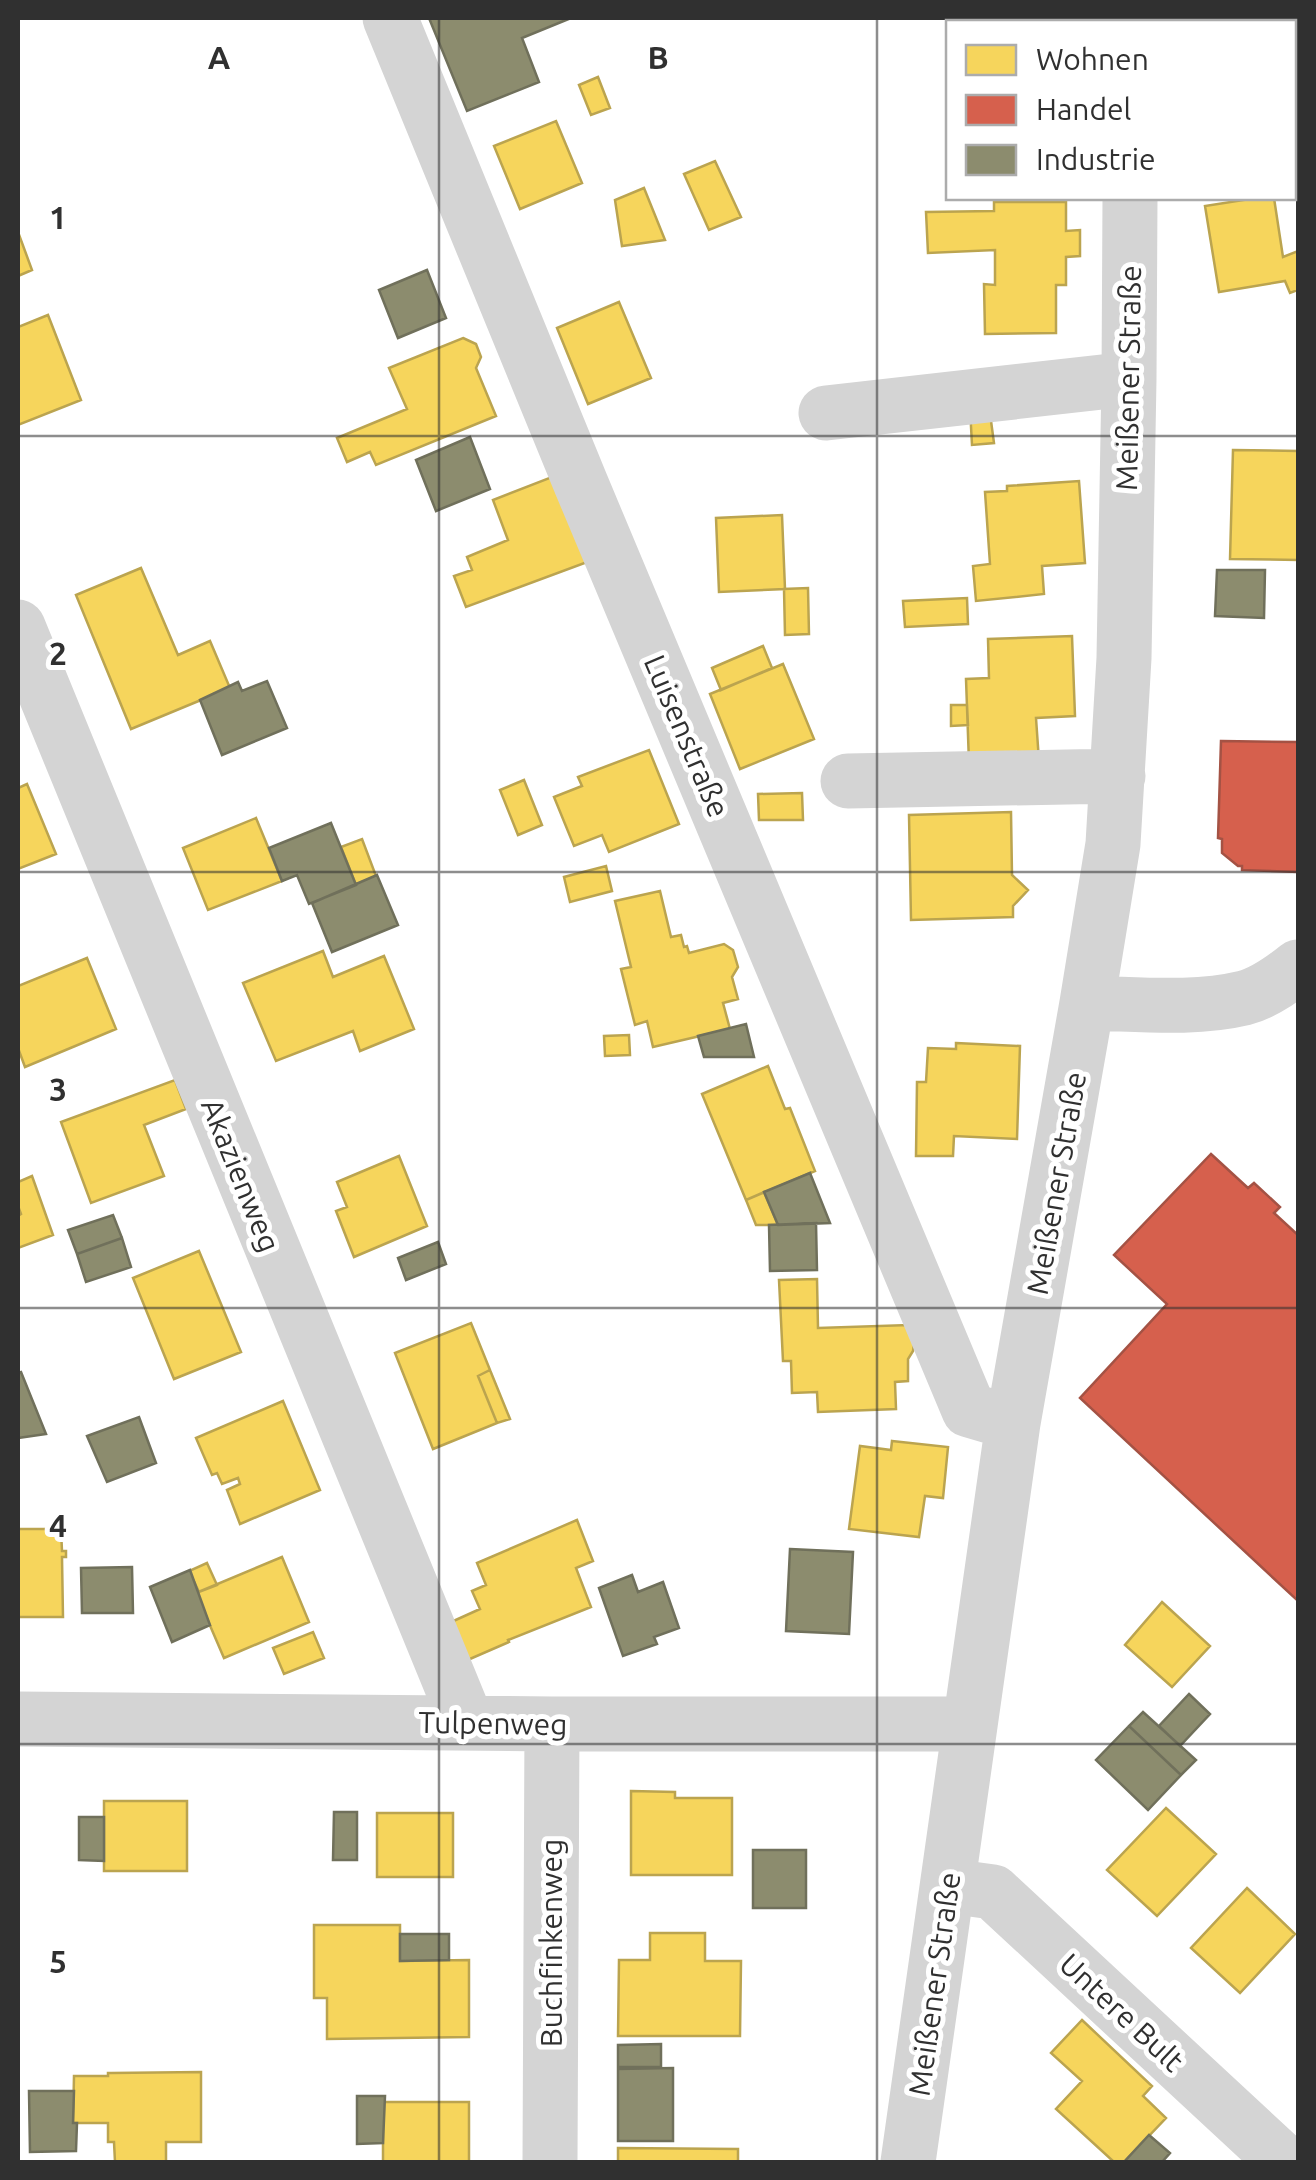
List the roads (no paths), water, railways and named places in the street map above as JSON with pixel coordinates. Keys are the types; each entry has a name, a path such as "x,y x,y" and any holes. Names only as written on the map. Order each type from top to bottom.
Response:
{"street":[{"name":"Luisenstraße","path":"390,18 588,502 970,1410 1014,1423"},
{"name":"Meißener Straße","path":"908,2162 1014,1423 1112,844 1124,658 1130,200"},
{"path":"826,413 1129,379"},
{"name":"Akazienweg","path":"18,627 466,1723"},
{"path":"848,782 1118,776"},
{"path":"1087,1003 1205,1004 1248,997 1282,980 1298,966"},
{"name":"Tulpenweg","path":"18,1718 969,1724"},
{"name":"Buchfinkenweg","path":"550,2162 552,1724"},
{"name":"Untere Bult","path":"948,1886 994,1892 1284,2162"}]}
